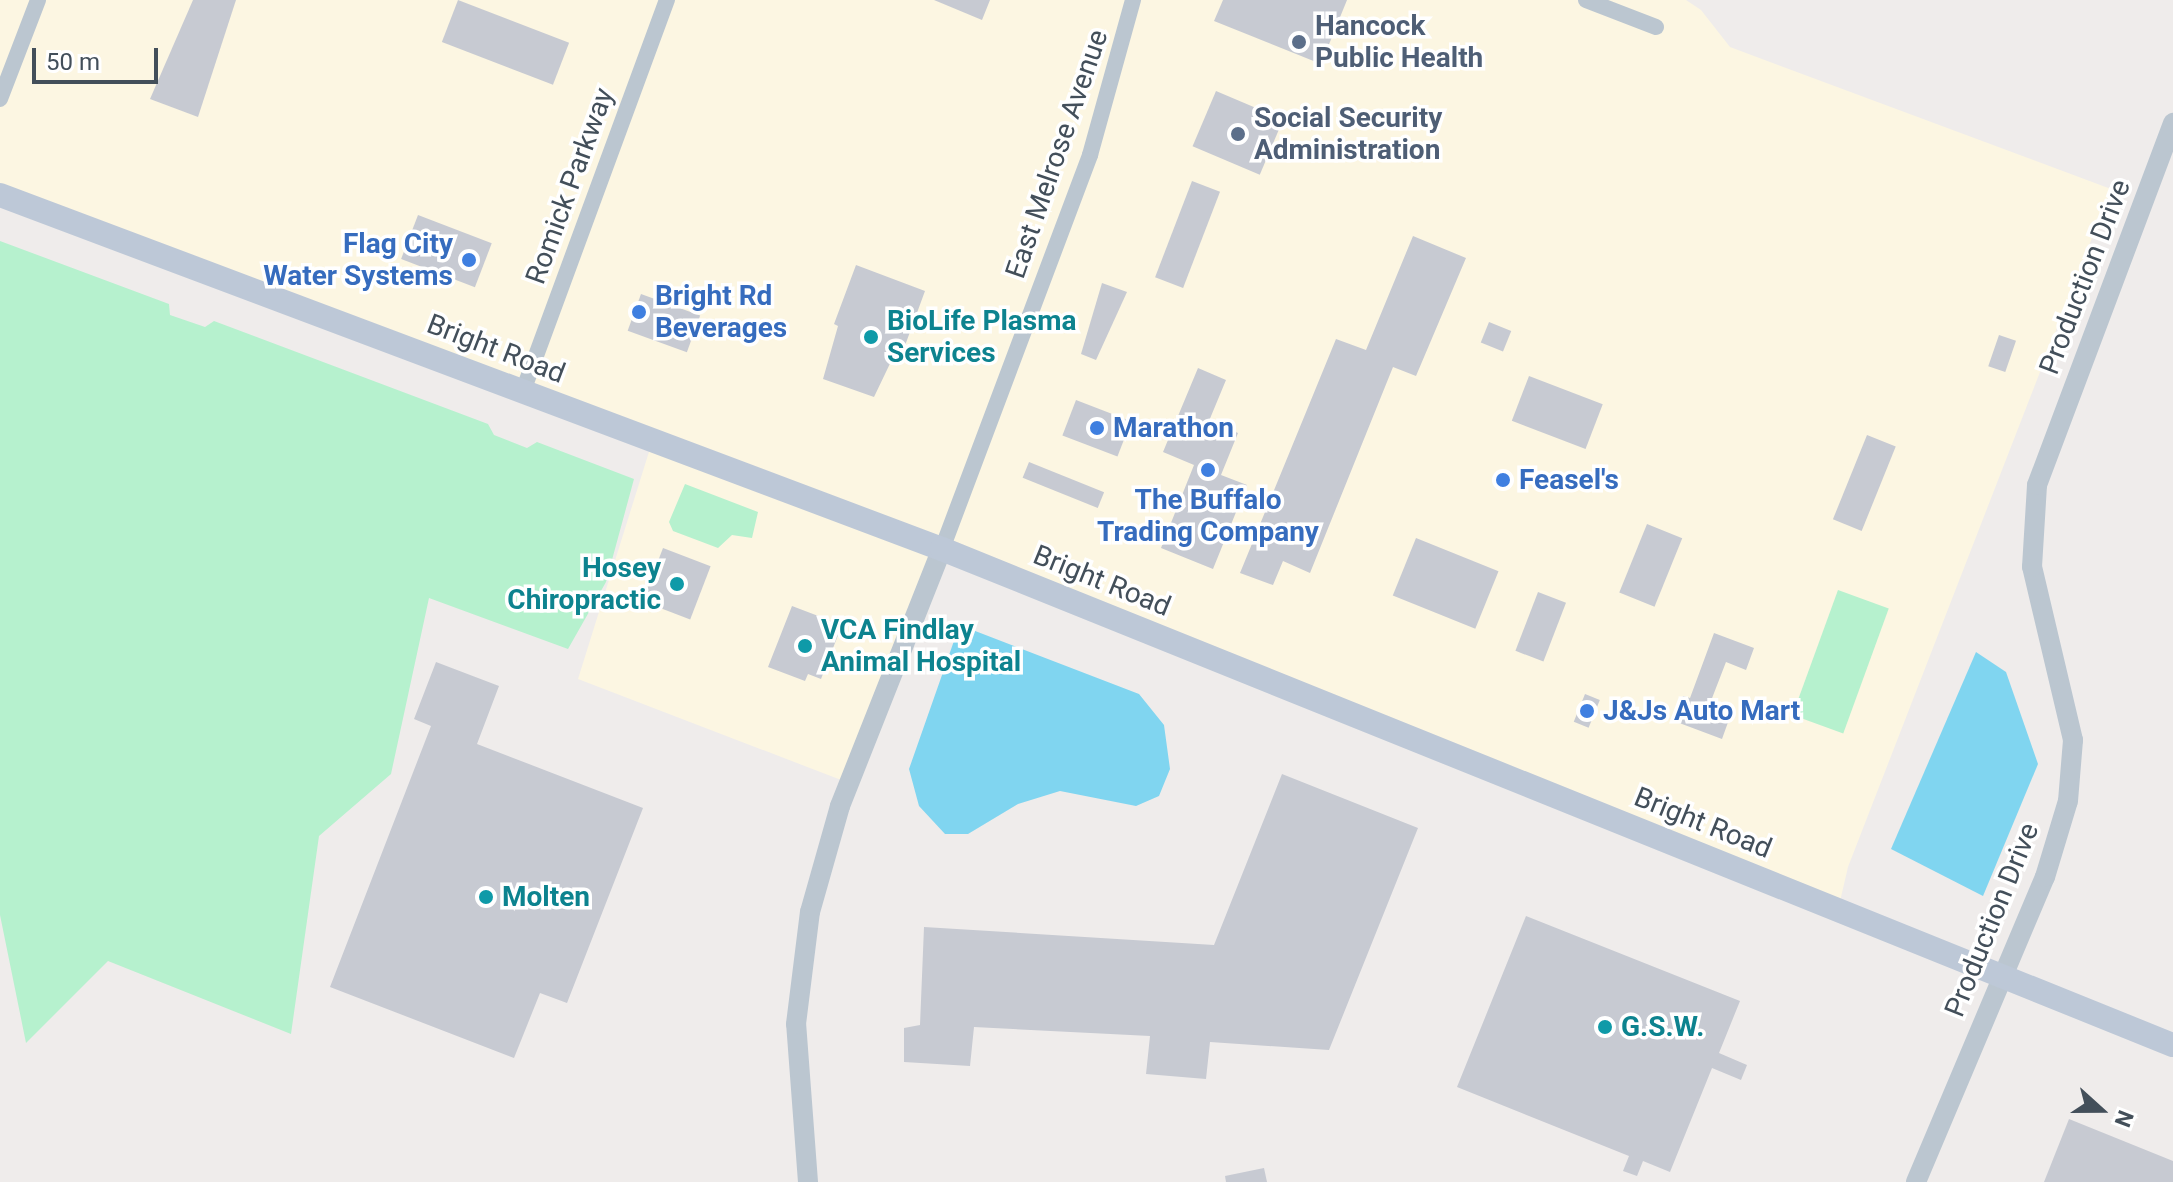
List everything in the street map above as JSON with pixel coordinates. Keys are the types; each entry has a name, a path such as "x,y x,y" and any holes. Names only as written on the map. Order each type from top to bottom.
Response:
{"main road":[{"name":"Bright Road","path":"0,195 942,549 2173,1045"}],"street":[{"path":"0,99 38,0"},
{"name":"Romick Parkway","path":"523,391 667,0"},
{"name":"East Melrose Avenue","path":"942,549 1090,155 1133,0"},
{"path":"1586,0 1656,27"},
{"name":"Production Drive","path":"1916,1182 2000,975 2045,877 2070,786 2073,740 2032,567 2037,485 2173,123"},
{"path":"808,1182 798,1100 796,1024 810,912 840,806 942,549"}],"shaded area":[{"path":"0,0 1686,0 1701,10 1730,47 2111,189 1848,867 1838,910 942,549 849,783 578,679 653,439 0,195"}],"green space":[{"path":"0,241 169,304 170,315 205,327 214,321 488,424 494,435 527,448 537,442 634,479 606,582 568,649 429,598 391,774 319,836 291,1034 108,961 26,1043 0,915"},
{"path":"685,484 758,512 752,538 732,535 718,548 673,531 669,522"},
{"path":"1838,590 1889,608 1843,733 1793,715"}],"water":[{"path":"970,629 1139,694 1164,725 1170,769 1159,796 1136,806 1060,791 1018,804 968,834 945,834 919,806 909,769 955,638"},
{"path":"1976,652 2006,672 2038,764 1983,896 1891,849"}],"building":[{"path":"193,0 236,0 198,117 150,99"},
{"path":"458,0 569,43 553,85 442,42"},
{"path":"934,0 990,0 982,20"},
{"name":"Hancock Public Health","path":"1223,0 1347,0 1321,64 1214,21"},
{"name":"Social Security Administration","path":"1216,91 1283,120 1260,175 1193,146"},
{"path":"1192,181 1220,192 1183,288 1155,277"},
{"path":"418,215 492,243 475,287 401,259"},
{"path":"1413,236 1466,258 1416,376 1393,367 1310,573 1283,561 1273,585 1240,573 1336,339 1366,350"},
{"name":"BioLife Plasma Services","path":"856,265 925,291 903,351 897,349 874,397 823,379 838,326 834,324"},
{"path":"1102,283 1127,292 1096,360 1081,354"},
{"path":"641,294 700,316 687,352 628,331"},
{"path":"1489,322 1511,331 1503,351 1481,342"},
{"path":"1999,335 2016,341 2005,372 1988,366"},
{"name":"The Buffalo Trading Company","path":"1198,368 1226,380 1209,421 1238,433 1221,475 1247,485 1213,569 1161,548 1194,465 1163,452"},
{"path":"1529,376 1603,404 1586,449 1512,421"},
{"name":"Marathon","path":"1076,400 1131,421 1117,457 1062,435"},
{"path":"1867,435 1896,447 1862,531 1833,519"},
{"name":"Marathon","path":"1029,462 1104,492 1098,508 1023,478"},
{"path":"1647,524 1682,538 1655,607 1619,593"},
{"path":"1416,538 1499,571 1475,629 1393,595"},
{"name":"Hosey Chiropractic","path":"663,548 711,566 690,619 643,601"},
{"path":"1538,592 1566,603 1543,662 1515,651"},
{"name":"VCA Findlay Animal Hospital","path":"792,606 842,625 821,679 808,674 805,681 768,667"},
{"path":"1714,633 1754,648 1746,670 1726,662 1709,706 1731,714 1722,739 1674,721 1683,696 1690,698"},
{"name":"Molten","path":"436,662 499,686 477,744 643,808 567,1003 540,993 514,1058 330,987 431,726 414,719"},
{"name":"J&Js Auto Mart","path":"1585,694 1600,700 1589,728 1574,722"},
{"path":"1282,774 1418,828 1329,1050 1210,1042 1206,1079 1146,1074 1150,1036 974,1027 970,1066 904,1062 904,1028 920,1025 924,927 1214,945"},
{"name":"G.S.W.","path":"1526,916 1740,1001 1719,1053 1747,1065 1741,1080 1712,1068 1670,1172 1643,1161 1637,1176 1623,1171 1629,1156 1457,1087"},
{"path":"2069,1119 2173,1161 2173,1182 2044,1182"},
{"path":"1264,1168 1267,1182 1226,1182 1225,1176"}],"place":[{"name":"Hancock Public Health","path":"1299,42"},
{"name":"Social Security Administration","path":"1238,134"},
{"name":"Flag City Water Systems","path":"469,260"},
{"name":"Bright Rd Beverages","path":"639,312"},
{"name":"BioLife Plasma Services","path":"871,337"},
{"name":"Marathon","path":"1097,428"},
{"name":"The Buffalo Trading Company","path":"1208,470"},
{"name":"Feasel's","path":"1503,480"},
{"name":"Hosey Chiropractic","path":"677,584"},
{"name":"VCA Findlay Animal Hospital","path":"805,646"},
{"name":"J&Js Auto Mart","path":"1587,711"},
{"name":"Molten","path":"486,897"},
{"name":"G.S.W.","path":"1605,1027"}]}
